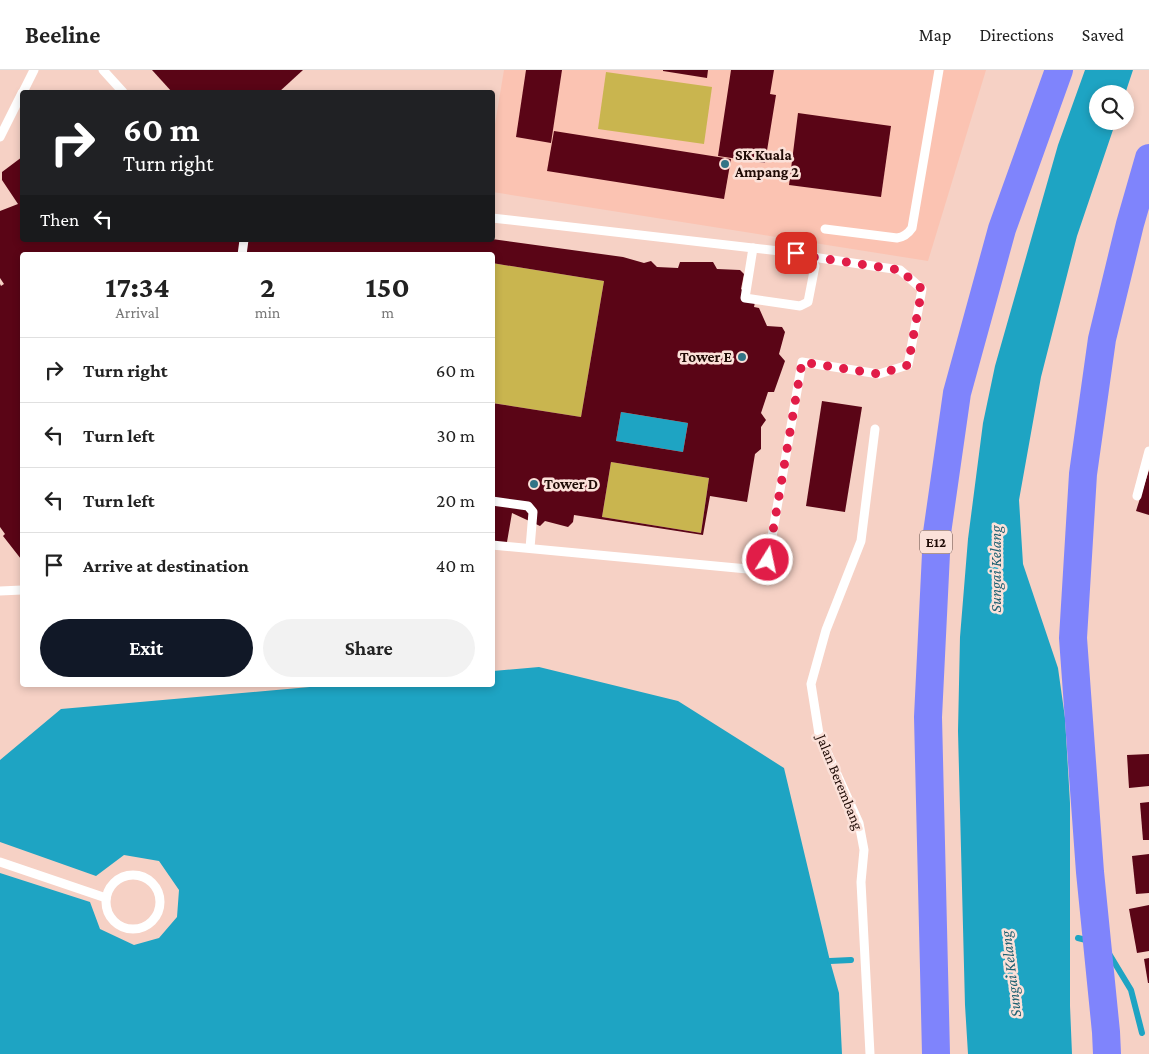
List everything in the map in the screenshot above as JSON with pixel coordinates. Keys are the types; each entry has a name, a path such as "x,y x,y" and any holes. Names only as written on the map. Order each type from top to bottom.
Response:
{"highway":[{"name":"E12","path":"936,1054 928,717 937,533 957,393 1002,229 1059,70"},
{"path":"1107,1054 1090,872 1073,638 1083,474 1102,339 1130,224 1149,158"}],"lane":[{"path":"24,90 34,70"},
{"path":"103,70 121,90"},
{"path":"826,229 897,238 906,236 912,228 939,70"},
{"path":"0,137 20,99"},
{"path":"495,218 796,253 900,270 922,289 908,365 879,374 802,362 768,560 765,567 758,570 495,545"},
{"path":"753,248 745,298 800,306 808,302 814,266 806,256"},
{"name":"Jalan Berembang","path":"870,1054 861,882 864,850 859,824 819,734 811,684 826,630 861,540 875,429"},
{"path":"1137,496 1149,451"},
{"path":"495,501 528,506 533,512 530,548"},
{"path":"0,591 20,590"},
{"path":"0,862 106,898"},
{"path":"132,874 150,880 160,896 160,906 157,915 151,922 143,928 134,930 116,924 106,908 106,898 109,889 115,882 132,874"}],"shaded area":[{"name":"SK Kuala Ampang 2","path":"504,70 986,70 928,261 495,192 495,124"},
{"path":"606,72 712,87 704,144 598,129"},
{"path":"495,263 604,281 581,417 495,403"},
{"path":"611,462 709,478 701,533 602,517"}],"water":[{"name":"Sungai Kelang","path":"1085,70 1133,70 1128,85 1089,85 1089,130 1113,130 1077,236 1041,377 1019,500 1023,564 1058,668 1065,718 1070,803 1070,1006 1072,1054 968,1054 958,731 960,637 968,539 983,423 995,366 1058,145"},
{"path":"621,412 688,423 683,452 616,441"},
{"path":"539,667 678,701 784,768 839,993 842,1054 0,1054 0,760 61,709 309,687 495,687 495,671"}],"pier":[{"path":"0,842 96,876 124,855 159,861 179,890 177,917 159,938 134,945 100,929 90,902 0,873"}],"building":[{"path":"152,70 303,70 281,90 170,90"},
{"path":"526,70 562,70 551,143 516,137"},
{"path":"663,70 708,70 707,78"},
{"path":"731,70 774,70 770,94 776,95 765,163 718,156"},
{"path":"798,113 891,126 881,197 789,185"},
{"path":"554,131 731,159 724,199 547,171"},
{"path":"20,158 20,242 495,242 495,239 623,257 644,263 651,261 657,267 678,268 680,262 713,262 717,269 740,270 744,274 741,289 755,302 754,307 759,308 767,326 782,327 785,332 779,354 785,361 774,392 768,392 761,413 766,420 761,427 761,449 755,454 747,502 710,496 703,535 574,515 573,522 568,527 545,521 540,526 512,513 507,542 495,545 495,403 581,417 604,281 495,263 495,252 20,252 20,558 3,536 5,534 0,527 0,284 1,286 4,284 0,278 0,211 18,204 2,180 2,172","holes":["621,412 688,423 683,452 616,441","611,462 709,478 701,533 602,517"]},
{"path":"822,401 862,407 845,512 806,506"},
{"path":"1149,470 1149,515 1136,511"},
{"path":"1149,754 1149,786 1129,788 1127,755"},
{"path":"1149,802 1149,840 1143,840 1140,803"},
{"path":"1149,854 1149,893 1136,894 1132,856"},
{"path":"1149,905 1149,951 1137,953 1129,909"},
{"path":"1149,958 1149,983 1148,983 1144,959"}],"waterway":[{"path":"1078,938 1090,941"},
{"path":"1108,952 1131,990 1142,1033"},
{"path":"830,961 851,960"}],"place":[{"name":"SK Kuala Ampang 2","path":"725,164"},
{"name":"Tower E","path":"742,357"},
{"name":"Tower D","path":"534,484"}],"route":[{"path":"768,560 802,362 879,374 908,365 922,289 900,270 796,253"}]}
